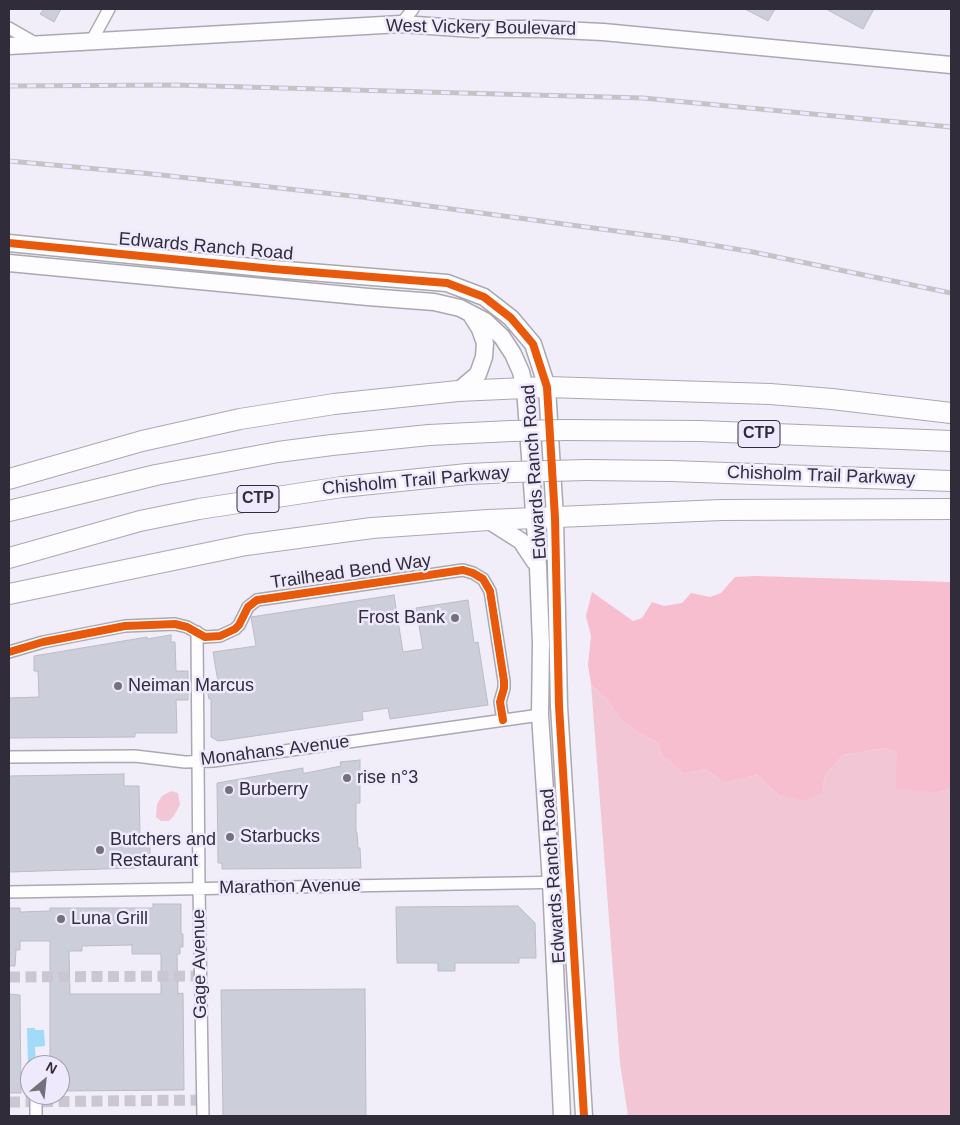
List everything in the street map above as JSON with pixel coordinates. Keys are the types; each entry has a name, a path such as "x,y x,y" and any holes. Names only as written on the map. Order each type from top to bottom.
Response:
{"highway":[{"path":"9,479 142,441 240,419 350,402 458,391 548,387 786,395 951,413"},
{"name":"CTP","path":"9,511 156,475 278,452 429,435 566,430 700,431 951,441"},
{"name":"Chisholm Trail Parkway","path":"9,558 140,521 208,507 342,487 467,474 586,470 671,470 951,482"},
{"path":"9,594 271,541 372,528 488,520 720,510 951,509"}],"street":[{"path":"90,42 109,9"},
{"path":"401,24 413,9"},
{"name":"West Vickery Boulevard","path":"9,46 401,24 474,29 611,32 951,65"},
{"path":"9,28 39,45"},
{"name":"Edwards Ranch Road","path":"9,243 447,284 484,297 511,318 533,344 548,387 555,518 559,706 584,1116"},
{"name":"Edwards Ranch Road","path":"9,263 434,302 460,308 486,321 502,337 513,354 521,372 525,388 538,567 541,644 540,715 551,883 562,1116"},
{"path":"458,391 478,374 484,357 485,344 480,329 470,313"},
{"path":"488,520 522,540 538,567"},
{"name":"Trailhead Bend Way","path":"9,652 43,642 125,626 175,624 187,627 205,637 211,638 230,632 239,624 248,607 258,600 463,570 483,579 490,591 504,681 500,702 503,720"},
{"name":"Gage Avenue","path":"197,632 203,1116"},
{"path":"541,644 550,674 552,699 554,704 559,706"},
{"path":"540,715 550,720 554,727 563,768"},
{"name":"Monahans Avenue","path":"9,757 135,756 184,762 198,761 241,757 540,715"},
{"name":"Marathon Avenue","path":"9,892 570,882"}],"shaded area":[{"path":"735,577 951,582 951,789 940,792 896,789 897,753 886,748 843,755 825,775 822,793 802,801 778,794 757,775 724,783 706,769 684,774 662,755 658,743 636,731 620,719 609,701 591,684 588,665 591,636 586,616 592,592 633,621 642,618 652,602 664,606 682,603 691,593 710,597 721,593"},
{"path":"591,684 609,701 620,719 636,731 658,743 662,755 684,774 706,769 724,783 757,775 778,794 822,793 825,775 843,755 886,748 897,753 940,792 951,789 951,1116 628,1116 620,1063"},
{"path":"171,791 178,793 180,805 169,821 161,821 156,817 157,804 162,796"}],"water":[{"path":"27,1028 44,1030 45,1046 35,1047 35,1055 28,1055"}],"building":[{"path":"44,9 61,9 54,22 40,14"},
{"path":"745,9 775,9 768,21"},
{"path":"826,9 874,9 863,29"},
{"path":"394,595 403,652 423,649 416,608 468,600 474,643 478,642 488,705 390,719 388,708 362,712 363,720 227,740 218,741 211,737 211,699 209,699 206,684 218,682 213,652 256,646 251,617"},
{"path":"171,635 171,642 175,642 176,671 188,671 188,700 176,700 177,733 135,733 135,737 9,738 9,698 39,697 38,671 34,671 34,656 147,637 147,639"},
{"path":"360,760 360,803 356,803 356,832 358,848 360,848 361,868 222,869 222,863 218,863 217,783 303,768 303,773 306,773 341,766 340,762"},
{"path":"124,774 124,786 139,786 140,835 150,835 150,864 136,864 136,868 9,872 9,776"},
{"path":"153,904 181,904 183,947 180,947 180,954 177,954 178,994 183,993 184,1090 70,1091 70,1055 50,1055 50,941 20,941 20,950 16,950 15,966 9,966 9,908 20,908 20,912 50,911 50,908 153,908","holes":["132,945 132,954 161,954 161,994 70,994 69,951 82,951 82,946"]},
{"path":"518,906 535,923 536,958 519,958 519,963 455,963 455,971 438,971 438,963 397,963 396,907"},
{"path":"365,989 366,1116 223,1116 221,990"},
{"path":"9,994 20,995 21,1055 20,1093 9,1093"}],"tunnel":[{"path":"9,977 200,976"},
{"path":"9,1102 203,1100"}],"railway":[{"path":"9,86 174,85 643,98 951,127"},
{"path":"9,161 152,174 361,197 676,239 753,252 951,293"}],"cycle path":[{"path":"9,243 273,269 447,283 484,297 511,318 533,344 547,387 555,518 559,706 584,1116"},
{"path":"9,652 43,642 125,626 175,624 187,627 205,637 220,636 235,629 248,607 257,600 463,570 483,579 490,591 504,681 500,702 503,720"}],"place":[{"name":"Frost Bank","path":"455,618"},
{"name":"Neiman Marcus","path":"118,686"},
{"name":"rise n°3","path":"347,778"},
{"name":"Burberry","path":"229,790"},
{"name":"Starbucks","path":"230,837"},
{"name":"Butchers and Restaurant","path":"100,850"},
{"name":"Luna Grill","path":"61,919"}]}
